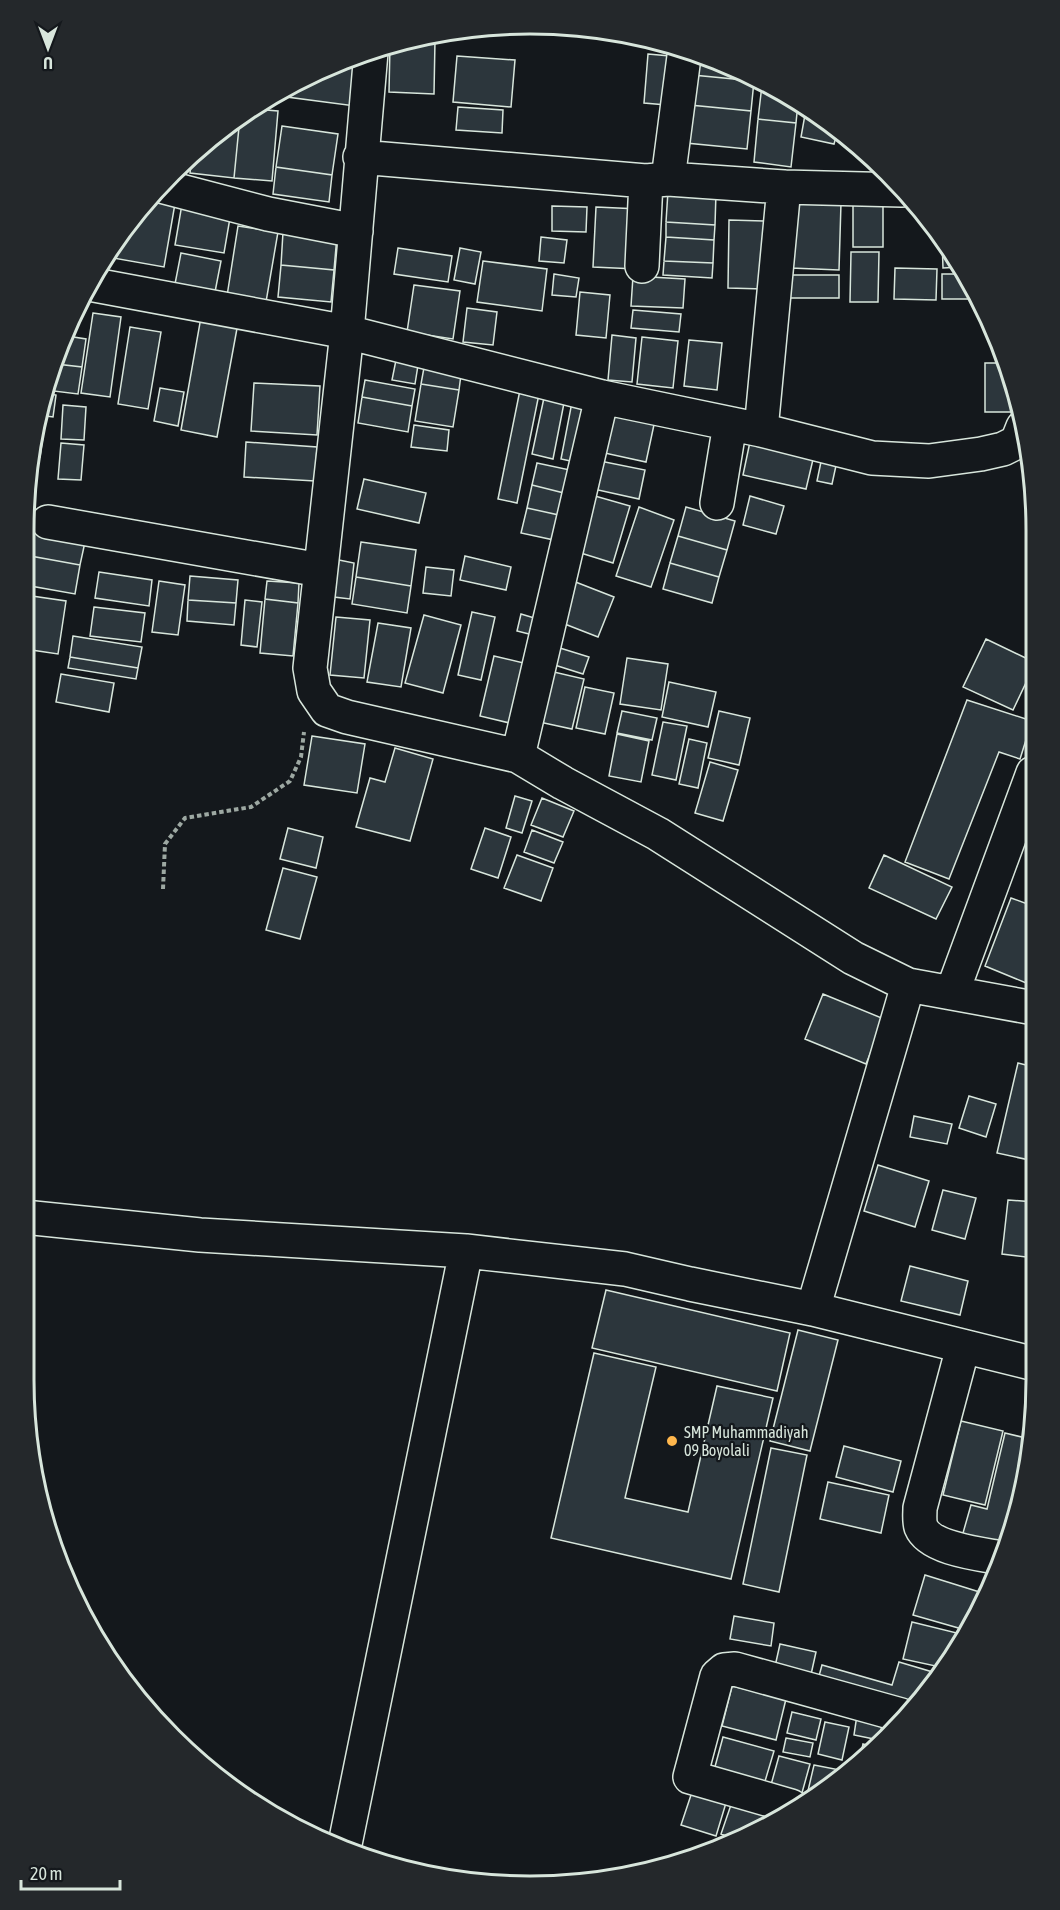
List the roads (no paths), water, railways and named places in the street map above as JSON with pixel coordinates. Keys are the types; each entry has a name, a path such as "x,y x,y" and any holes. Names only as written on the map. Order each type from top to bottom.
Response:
{"street":[{"path":"642,266 657,180 683,59"},
{"path":"370,61 347,332 310,668 314,692 327,710 347,717 518,756 658,834 853,958 908,985 1026,1007"},
{"path":"360,158 657,180 890,190"},
{"path":"717,503 746,427 784,187"},
{"path":"171,189 268,214 356,231"},
{"path":"99,286 347,332 602,397 746,427 872,458 929,460 981,454 1003,449 1017,441"},
{"path":"518,756 602,397"},
{"path":"48,522 320,570"},
{"path":"952,993 1026,792"},
{"path":"813,1309 908,985"},
{"path":"34,1218 200,1235 466,1251 625,1269 813,1309 1026,1362"},
{"path":"346,1840 466,1251"},
{"path":"963,1347 920,1508 920,1518 922,1528 931,1539 943,1545 993,1556"},
{"path":"785,1804 690,1777 717,1676 724,1670 735,1669 896,1714"}],"place":[{"name":"SMP Muhammadiyah 09 Boyolali","path":"672,1441"}]}
